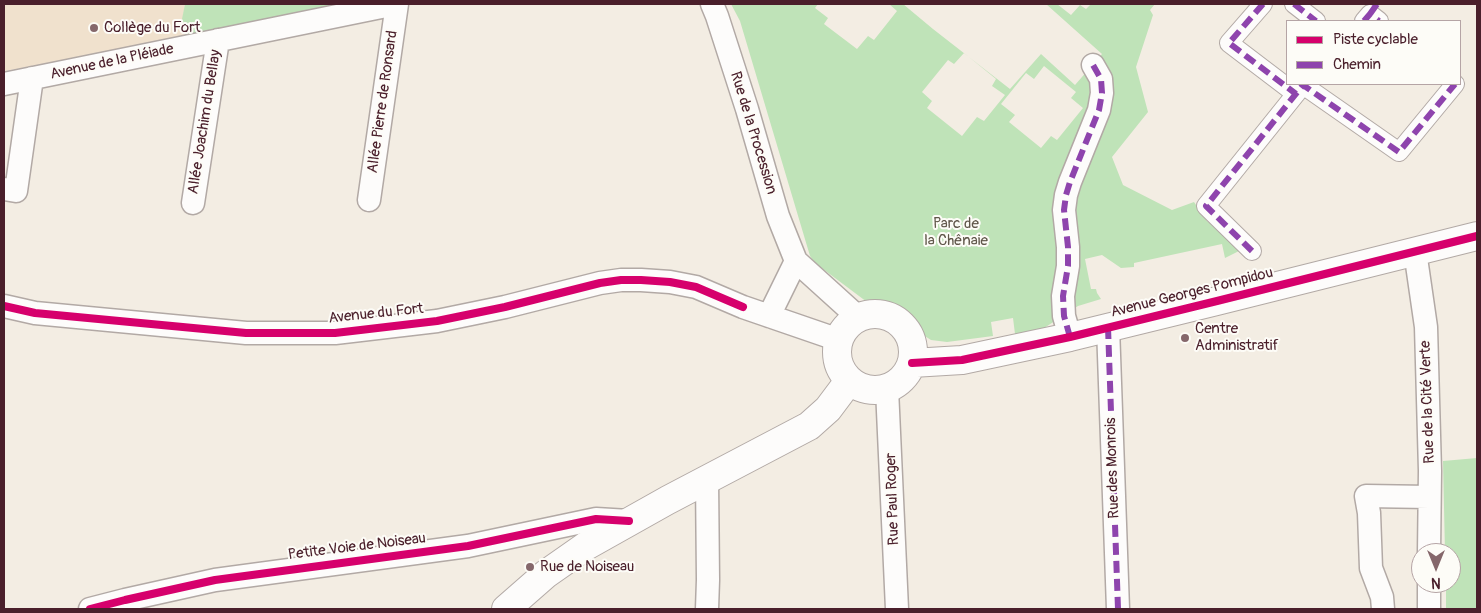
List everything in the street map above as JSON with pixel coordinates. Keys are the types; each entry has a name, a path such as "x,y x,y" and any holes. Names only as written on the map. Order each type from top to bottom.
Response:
{"street":[{"name":"Avenue de la Pléiade","path":"4,84 397,4"},
{"name":"Allée Pierre de Ronsard","path":"369,200 397,4"},
{"name":"Rue de la Procession","path":"712,4 744,100 778,216 796,261"},
{"path":"1263,4 1228,43 1296,94"},
{"path":"1294,4 1315,20"},
{"name":"Allée Joachim du Bellay","path":"193,203 218,40"},
{"path":"1070,337 1064,316 1068,266 1064,210 1070,182 1099,110 1102,93 1101,79 1093,65"},
{"path":"4,189 16,190 32,78"},
{"path":"1252,251 1206,206 1303,85 1399,152 1454,85"},
{"name":"Avenue Georges Pompidou","path":"912,364 962,360 1070,337 1477,236"},
{"name":"Rue de la Cité Verte","path":"1415,251 1426,327 1429,543"},
{"path":"768,316 796,261 859,318"},
{"name":"Avenue du Fort","path":"4,306 35,313 246,333 335,333 437,321 505,307 600,283 641,280 670,282 696,287 743,307 839,340"},
{"path":"871,314 884,315 895,320 905,328 911,338 914,351 912,364 907,374 888,389 878,391 858,387 849,381 842,372 838,362 839,340 843,331 850,323 859,318 871,314"},
{"name":"Rue des Monrois","path":"1108,327 1118,609"},
{"path":"506,609 546,574 586,546 707,479 809,426 828,409 849,381"},
{"name":"Rue Paul Roger","path":"888,389 897,609"},
{"path":"707,479 707,609"},
{"path":"1382,609 1382,598 1371,568 1369,513 1366,496 1429,497"},
{"name":"Petite Voie de Noiseau","path":"90,609 215,580 468,546 596,519 629,521"},
{"path":"1429,593 1429,609"}],"shaded area":[{"name":"Collège du Fort","path":"4,4 185,4 183,17 186,39 4,71"}],"green space":[{"path":"185,4 354,4 186,39 182,19"},
{"name":"Parc de la Chênaie","path":"731,4 818,4 815,8 828,18 824,24 857,49 868,36 874,40 897,11 889,4 903,4 964,53 954,64 948,60 922,92 932,101 927,108 962,136 977,117 984,121 1005,95 992,86 996,79 969,57 1010,89 1041,54 1075,85 1102,54 1046,4 1057,4 1071,15 1080,5 1086,9 1091,4 1155,4 1150,10 1153,15 1136,67 1148,112 1112,157 1123,185 1172,210 1194,202 1207,221 1243,249 1225,258 1222,244 1134,263 1134,267 1121,268 1102,255 1085,259 1091,289 1096,289 1101,299 1078,306 1041,330 1015,334 1013,318 991,322 993,336 947,342 931,340 920,333 910,319 897,309 867,302 815,263 810,256 740,21","holes":["1044,66 1076,92 1071,98 1083,108 1057,140 1051,136 1041,148 1009,122 1015,115 1001,104 1026,73 1034,79"]},
{"path":"1477,458 1477,609 1446,609 1446,593 1461,593 1461,543 1445,543 1443,461"}],"marked path":[{"path":"1263,4 1229,43 1296,94"},
{"path":"1294,4 1315,20"},
{"path":"1370,14 1377,4"},
{"path":"1365,20 1370,14 1378,20"},
{"path":"1070,337 1064,316 1063,296 1068,266 1064,210 1070,182 1099,110 1102,93 1101,79 1093,65"},
{"path":"1252,251 1206,206 1303,85"},
{"path":"1303,85 1399,152 1454,85"},
{"path":"1108,327 1118,609"}],"cycle path":[{"path":"912,363 962,360 1070,337 1477,236"},
{"path":"4,306 35,313 246,333 335,333 437,321 505,307 600,283 641,280 670,282 696,287 743,307"},
{"path":"90,609 215,580 468,546 596,519 629,521"}],"place":[{"name":"Collège du Fort","path":"94,28"},
{"name":"Centre Administratif","path":"1185,338"},
{"name":"Rue de Noiseau","path":"530,567"}]}
